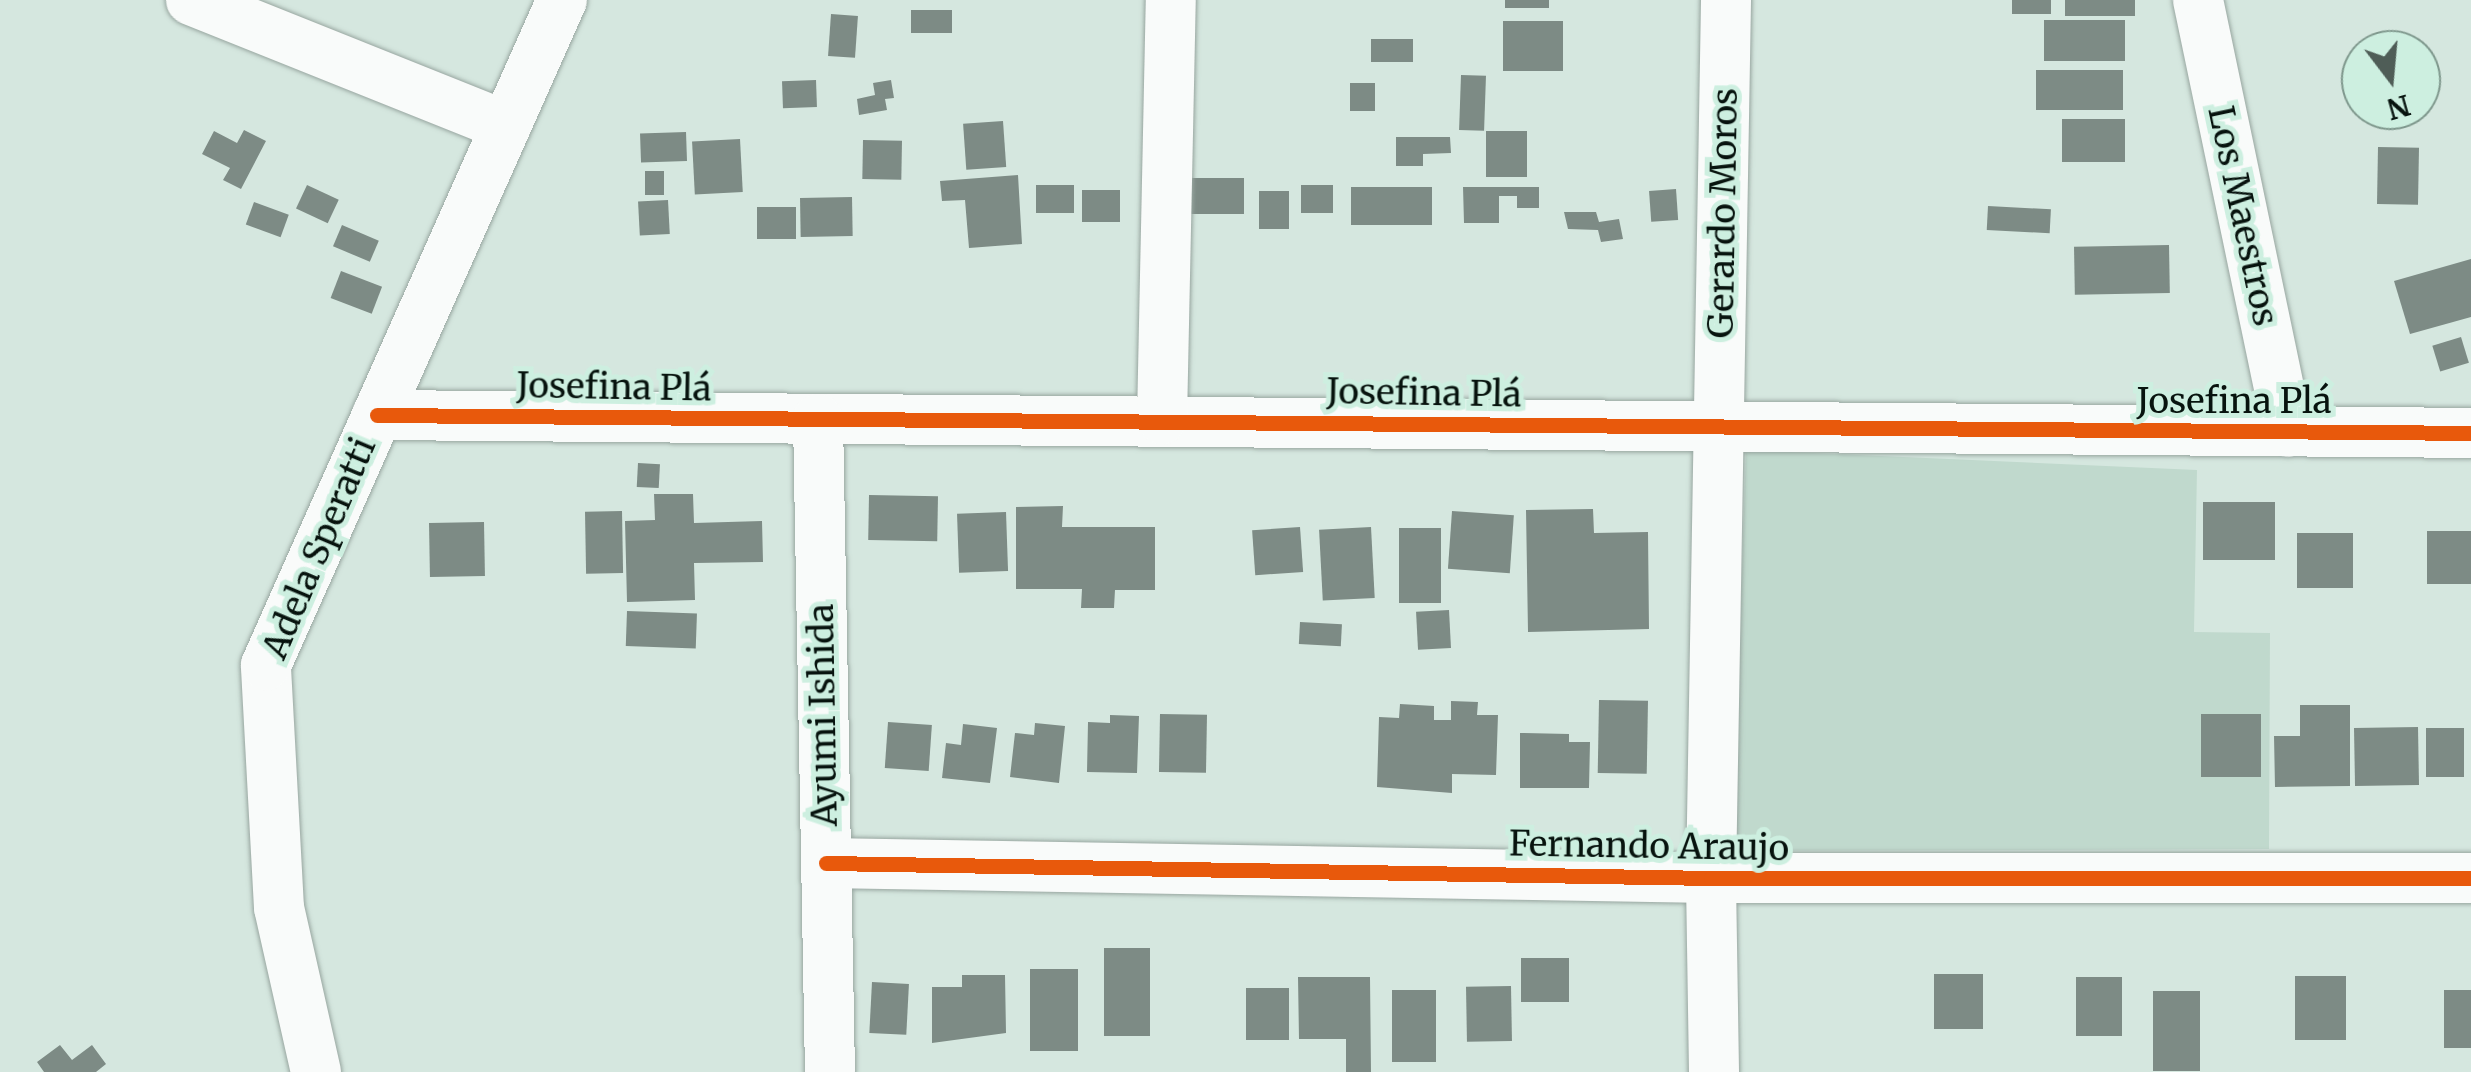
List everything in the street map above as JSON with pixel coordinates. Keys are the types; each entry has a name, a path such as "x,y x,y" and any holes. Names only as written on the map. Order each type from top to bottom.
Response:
{"street":[{"path":"191,0 506,126"},
{"name":"Adela Speratti","path":"316,1072 279,908 266,666 562,0"},
{"path":"1162,419 1171,0"},
{"name":"Gerardo Moros","path":"1711,878 1726,0"},
{"name":"Los Maestros","path":"2198,0 2288,432"},
{"name":"Josefina Plá","path":"377,415 2471,433"},
{"name":"Ayumi Ishida","path":"818,419 830,1072"},
{"name":"Fernando Araujo","path":"826,863 1711,878 2471,878"},
{"path":"1711,878 1714,1072"}],"green space":[{"path":"1746,450 2197,470 2194,632 2270,633 2269,849 1733,851"}],"building":[{"path":"1505,0 1549,0 1549,8 1505,8"},
{"path":"2012,0 2051,0 2051,14 2012,14"},
{"path":"2065,0 2135,0 2135,16 2065,16"},
{"path":"911,10 952,10 952,33 911,33"},
{"path":"831,14 858,16 855,58 828,56"},
{"path":"2044,20 2125,20 2125,61 2044,61"},
{"path":"1503,21 1563,21 1563,71 1503,71"},
{"path":"1371,39 1413,39 1413,62 1371,62"},
{"path":"2036,70 2123,70 2123,110 2036,110"},
{"path":"1461,75 1486,76 1484,131 1459,130"},
{"path":"816,80 817,107 783,108 782,81"},
{"path":"891,80 894,98 885,99 887,110 859,115 857,99 875,95 873,83"},
{"path":"1350,83 1375,83 1375,111 1350,111"},
{"path":"2062,119 2125,119 2125,162 2062,162"},
{"path":"1003,121 1006,167 966,170 963,124"},
{"path":"244,130 266,141 241,189 223,180 230,168 202,154 214,131 237,143"},
{"path":"1486,131 1527,131 1527,177 1486,177"},
{"path":"686,132 687,161 641,163 640,134"},
{"path":"1396,137 1450,137 1451,153 1423,154 1423,166 1396,166"},
{"path":"740,139 743,192 695,194 692,142"},
{"path":"863,140 902,141 901,180 862,179"},
{"path":"2378,147 2419,148 2418,205 2377,204"},
{"path":"645,171 664,171 664,195 645,195"},
{"path":"1018,175 1022,244 969,248 965,200 942,201 940,181"},
{"path":"1189,178 1244,178 1244,214 1189,214"},
{"path":"307,185 339,200 328,223 296,209"},
{"path":"1036,185 1074,185 1074,213 1036,213"},
{"path":"1301,185 1333,185 1333,213 1301,213"},
{"path":"1351,187 1432,187 1432,225 1351,225"},
{"path":"1463,187 1539,187 1539,208 1517,208 1517,196 1499,196 1499,223 1464,223"},
{"path":"1676,189 1678,220 1651,222 1649,191"},
{"path":"1082,190 1120,190 1120,222 1082,222"},
{"path":"1259,191 1289,191 1289,229 1259,229"},
{"path":"852,197 853,236 801,237 800,198"},
{"path":"668,200 670,234 640,236 638,202"},
{"path":"254,202 289,215 281,237 246,225"},
{"path":"1988,206 2051,209 2050,233 1987,230"},
{"path":"757,207 796,207 796,239 757,239"},
{"path":"1564,212 1596,212 1599,222 1619,219 1623,239 1601,242 1598,230 1568,229"},
{"path":"342,225 379,241 370,262 333,246"},
{"path":"2169,245 2170,293 2075,295 2074,247"},
{"path":"2471,259 2471,317 2410,334 2394,281"},
{"path":"341,271 382,287 372,314 331,298"},
{"path":"2461,337 2469,363 2440,372 2432,346"},
{"path":"638,463 660,464 659,488 637,487"},
{"path":"654,494 693,494 694,523 762,521 763,562 694,563 695,600 627,602 625,521 655,520"},
{"path":"869,495 938,496 937,541 868,540"},
{"path":"2203,502 2275,502 2275,560 2203,560"},
{"path":"1063,506 1062,527 1155,527 1155,590 1115,590 1114,608 1081,608 1082,589 1016,589 1016,507"},
{"path":"1593,509 1594,533 1648,532 1649,629 1528,632 1526,510"},
{"path":"622,511 623,573 586,574 585,512"},
{"path":"1452,511 1514,515 1510,573 1448,569"},
{"path":"1006,512 1008,571 959,573 957,514"},
{"path":"484,522 485,576 430,577 429,523"},
{"path":"1300,527 1303,572 1255,575 1252,530"},
{"path":"1371,527 1375,598 1323,601 1319,530"},
{"path":"1399,528 1441,528 1441,603 1399,603"},
{"path":"2427,531 2471,531 2471,584 2427,584"},
{"path":"2297,533 2353,533 2353,588 2297,588"},
{"path":"1449,610 1451,648 1418,650 1416,612"},
{"path":"627,611 697,613 696,648 626,646"},
{"path":"1300,622 1342,624 1341,646 1299,644"},
{"path":"1599,700 1648,701 1647,774 1598,773"},
{"path":"1451,701 1478,702 1477,715 1498,715 1496,775 1452,774 1452,793 1377,787 1379,717 1399,718 1400,704 1434,706 1434,720 1451,720"},
{"path":"2300,705 2350,705 2350,786 2275,787 2274,736 2300,736"},
{"path":"1160,714 1207,715 1206,773 1159,772"},
{"path":"2201,714 2261,714 2261,777 2201,777"},
{"path":"1110,715 1139,716 1137,773 1087,772 1088,722 1110,723"},
{"path":"888,722 932,725 929,771 885,768"},
{"path":"1035,723 1065,726 1059,783 1010,777 1015,733 1034,735"},
{"path":"963,724 997,728 990,783 942,778 946,743 961,745"},
{"path":"2418,727 2419,785 2355,786 2354,728"},
{"path":"2426,728 2464,728 2464,777 2426,777"},
{"path":"1520,733 1569,734 1569,742 1590,742 1589,788 1520,788"},
{"path":"1104,948 1150,948 1150,1036 1104,1036"},
{"path":"1521,958 1569,958 1569,1002 1521,1002"},
{"path":"1030,969 1078,969 1078,1051 1030,1051"},
{"path":"1934,974 1983,974 1983,1029 1934,1029"},
{"path":"962,975 1005,975 1006,1033 932,1043 932,987 962,987"},
{"path":"2295,976 2346,976 2346,1040 2295,1040"},
{"path":"1298,977 1370,977 1371,1072 1346,1072 1346,1039 1299,1039"},
{"path":"2076,977 2122,977 2122,1036 2076,1036"},
{"path":"872,982 909,984 906,1035 869,1033"},
{"path":"1511,986 1512,1041 1467,1042 1466,987"},
{"path":"1246,988 1289,988 1289,1040 1246,1040"},
{"path":"1392,990 1436,990 1436,1062 1392,1062"},
{"path":"2444,990 2471,990 2471,1048 2444,1048"},
{"path":"2153,991 2200,991 2200,1071 2153,1071"},
{"path":"60,1045 72,1060 92,1045 106,1064 96,1072 44,1072 37,1062"}],"cycle path":[{"path":"377,415 2471,433"},
{"path":"826,863 1711,878 2471,878"}]}
